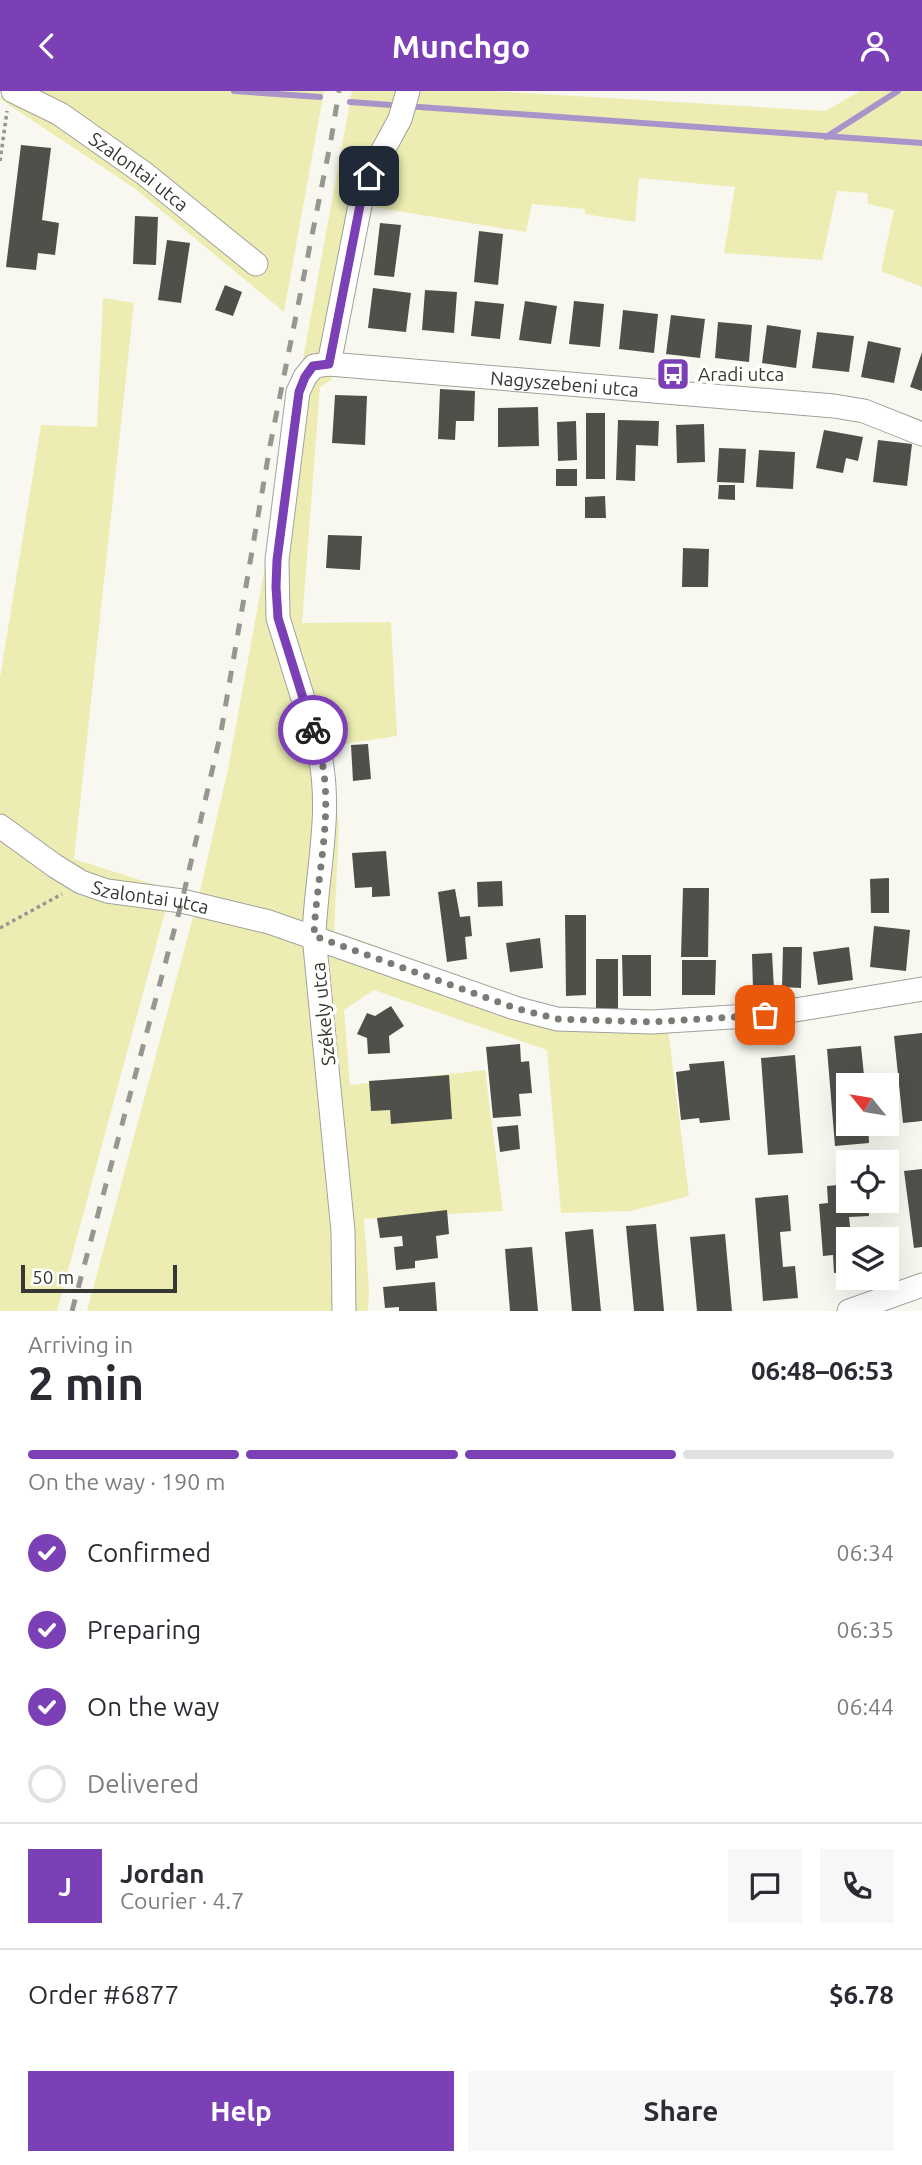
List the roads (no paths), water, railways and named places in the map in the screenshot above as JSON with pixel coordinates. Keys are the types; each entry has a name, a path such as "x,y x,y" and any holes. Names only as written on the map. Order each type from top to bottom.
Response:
{"street":[{"path":"329,364 362,195 369,176 400,119 408,91"},
{"name":"Szalontai utca","path":"10,97 60,114 145,174 256,264"},
{"name":"Nagyszebeni utca","path":"329,364 834,405 864,411 922,434"},
{"name":"Székely utca","path":"329,364 313,366 299,392 277,560 276,587 278,618 323,767 325,832 314,936 342,1220 344,1311"},
{"name":"Szalontai utca","path":"0,826 81,882 107,891 182,901 269,922 515,1008 557,1019 652,1022 765,1015 922,989"},
{"path":"849,1311 922,1285"}],"waterway":[{"path":"234,91 320,97"},
{"path":"826,137 898,91"},
{"path":"350,102 922,143"}],"railway":[{"path":"72,1311 182,901 221,732 270,446 339,91"}],"place":[{"name":"Aradi utca","path":"673,374"}]}
